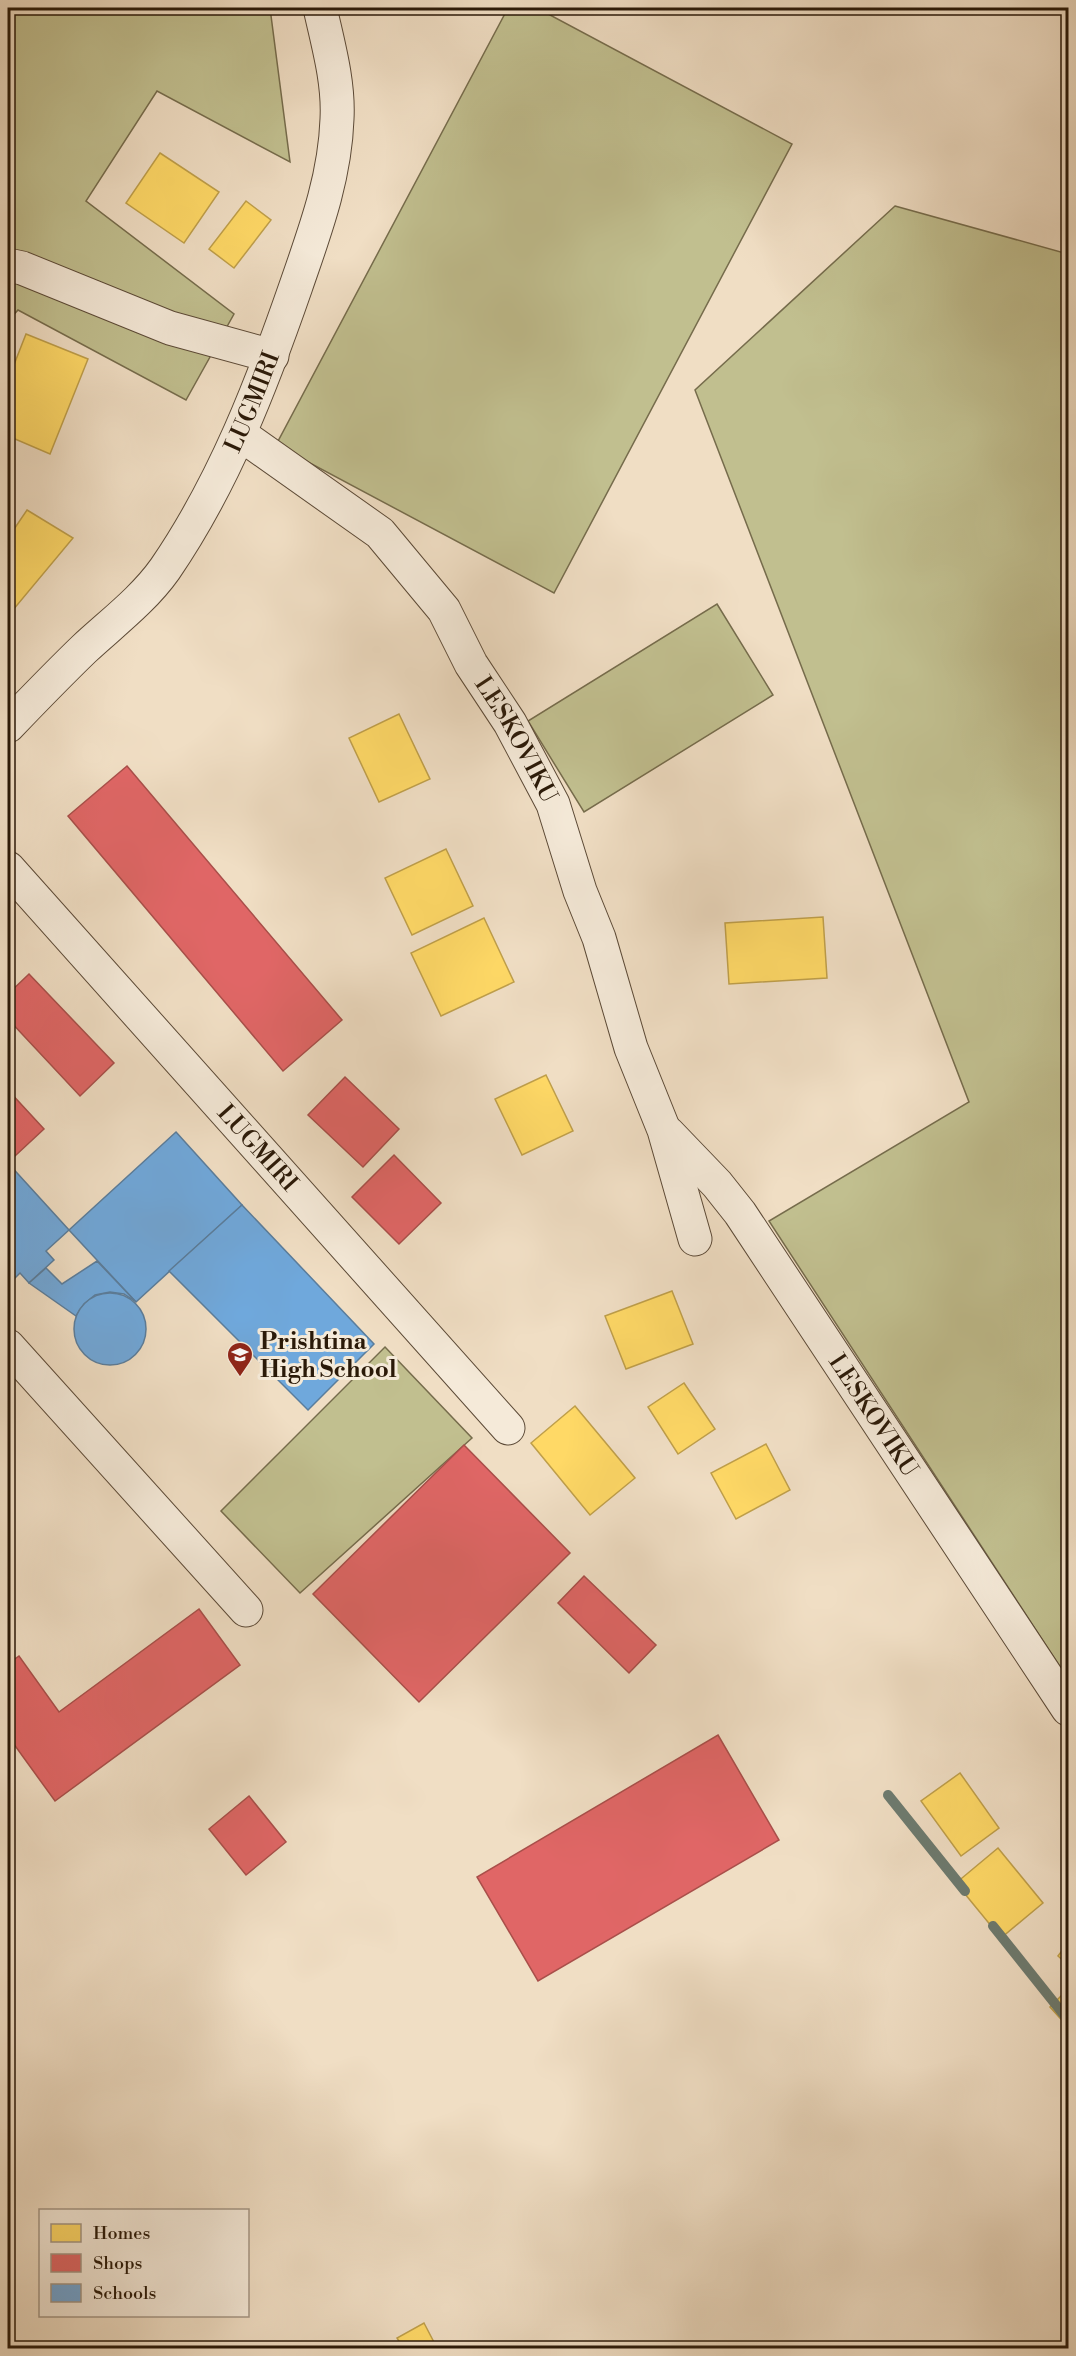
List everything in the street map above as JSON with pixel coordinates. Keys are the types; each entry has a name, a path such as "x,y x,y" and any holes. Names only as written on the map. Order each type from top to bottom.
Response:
{"street":[{"name":"LUGMIRI","path":"8,726 85,648 133,606 164,570 197,516 240,434 272,356 325,200 334,154 337,117 334,74 320,8"},
{"path":"8,265 22,268 170,328 272,356"},
{"name":"LESKOVIKU","path":"240,434 380,533 444,610 471,664 510,723 553,804 580,891 599,938 631,1048 664,1130 695,1239"},
{"name":"LUGMIRI","path":"8,868 508,1428"},
{"name":"LESKOVIKU","path":"664,1130 717,1184 740,1213 857,1394 1068,1709"},
{"path":"8,1346 246,1610"}],"shaded area":[{"path":"8,8 270,8 290,162 157,91 86,201 234,314 186,400 18,310 8,321"},
{"path":"508,8 537,8 792,144 554,593 276,445"},
{"path":"895,206 1068,254 1068,1679 769,1221 969,1102 695,390"},
{"path":"717,604 773,695 584,812 528,721"},
{"path":"385,1347 472,1438 300,1593 221,1511"}],"building: Homes":[{"path":"160,153 219,192 184,243 126,203"},
{"path":"246,201 271,220 234,268 209,249"},
{"path":"26,334 88,359 50,454 8,436 8,380"},
{"path":"27,510 73,538 8,616 8,538"},
{"path":"399,714 430,779 379,802 349,738"},
{"path":"446,849 473,906 412,935 385,878"},
{"path":"823,917 827,978 729,984 725,923"},
{"path":"484,918 514,982 441,1016 411,953"},
{"path":"546,1075 573,1131 522,1155 495,1099"},
{"path":"672,1291 693,1344 626,1369 605,1316"},
{"path":"684,1383 715,1429 678,1454 648,1407"},
{"path":"575,1406 635,1478 590,1515 531,1443"},
{"path":"766,1444 790,1490 736,1519 711,1473"},
{"path":"960,1773 999,1828 961,1856 921,1801"},
{"path":"998,1848 1043,1903 1001,1938 956,1883"},
{"path":"1068,1943 1068,1965 1058,1956"},
{"path":"1068,1989 1068,2027 1050,2007"},
{"path":"424,2323 437,2348 403,2348 397,2338"}],"building: Shops":[{"path":"127,766 342,1020 283,1071 68,816"},
{"path":"29,974 114,1063 80,1096 8,1019 8,994"},
{"path":"345,1077 399,1129 363,1167 308,1115"},
{"path":"8,1090 44,1129 15,1156 8,1148"},
{"path":"394,1155 441,1203 399,1244 352,1197"},
{"path":"464,1445 570,1553 419,1702 313,1594"},
{"path":"584,1576 656,1645 629,1673 558,1603"},
{"path":"199,1609 240,1665 55,1801 8,1736 8,1664 19,1656 59,1712"},
{"path":"718,1735 779,1840 538,1981 477,1877"},
{"path":"249,1796 286,1842 246,1875 209,1829"}],"building: Schools":[{"path":"176,1132 242,1205 136,1302 69,1230"},
{"path":"8,1163 69,1230 46,1251 54,1260 29,1283 20,1273 8,1285"},
{"path":"242,1205 374,1344 308,1410 169,1271"},
{"path":"97,1261 136,1302 124,1294 110,1292 95,1295 84,1304 76,1316 29,1283 46,1268 62,1284"},
{"path":"117,1293 136,1303 144,1315 146,1329 144,1343 136,1355 124,1363 103,1365 84,1355 76,1343 74,1322 84,1303 96,1295"}],"waterway":[{"path":"888,1795 965,1891"},
{"path":"993,1926 1068,2020"}],"place":[{"name":"Prishtina High School","path":"240,1378"}]}
